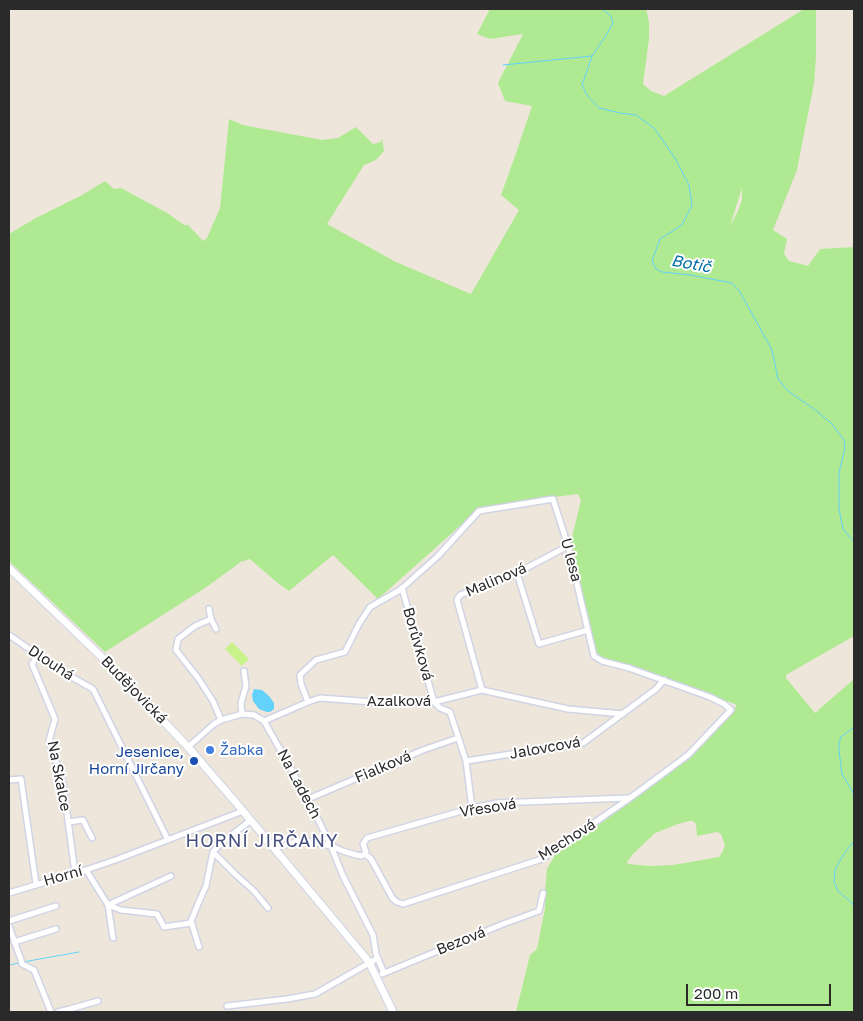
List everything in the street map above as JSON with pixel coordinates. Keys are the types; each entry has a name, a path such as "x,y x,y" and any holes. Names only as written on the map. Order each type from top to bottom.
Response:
{"main road":[{"name":"Budějovická","path":"9,568 111,666 188,747 380,975 393,1012"}],"street":[{"name":"U lesa","path":"402,588 438,556 479,511 553,499 568,546 594,656 602,661 629,668 710,697 731,710"},
{"name":"Malinová","path":"482,690 457,600 460,595 517,573 568,546"},
{"path":"517,573 539,644 588,630"},
{"path":"308,702 301,684 300,675 316,660 345,652 370,607 402,588"},
{"name":"Borůvková","path":"402,588 434,702 440,708 450,712 466,761 472,808"},
{"path":"209,609 216,630"},
{"path":"211,619 195,626 178,639 176,650 213,701 221,720"},
{"name":"Dlouhá","path":"9,635 61,671 93,690 168,840"},
{"name":"Na Skalce","path":"38,655 32,664 55,719 49,741 62,783 75,873"},
{"path":"242,714 241,703 246,686 244,671"},
{"name":"Jalovcová","path":"466,761 583,743 656,689 664,680"},
{"name":"Azalková","path":"264,721 320,698 386,703 407,700 434,702 482,690 568,709 623,714"},
{"name":"Mechová","path":"365,854 371,858 393,899 403,904 542,858 630,798 688,755 731,710"},
{"path":"188,747 221,720 242,714 254,714 264,721"},
{"name":"Na Ladech","path":"264,721 308,799 343,876 374,935 380,975"},
{"name":"Fialková","path":"308,799 423,750 458,738"},
{"path":"9,780 20,779 36,884"},
{"name":"Vřesová","path":"365,854 364,844 367,838 472,808 496,803 630,798"},
{"name":"Horní","path":"9,893 118,859 243,811"},
{"path":"68,822 83,820 92,838"},
{"path":"199,947 191,924 206,886 213,852 220,844 251,820"},
{"path":"274,848 307,841 331,846 356,855 361,856 365,854"},
{"path":"213,852 254,891 268,908"},
{"path":"86,870 108,906 113,938"},
{"path":"108,906 171,876"},
{"name":"Bezová","path":"380,975 540,910 543,893"},
{"path":"9,921 56,906"},
{"path":"108,906 120,910 157,914 164,926 191,924"},
{"path":"9,926 22,962 34,970 51,1012"},
{"path":"14,942 56,929"},
{"path":"227,1006 315,994 378,958"},
{"path":"58,1012 71,1011 98,1001"}],"green space":[{"path":"490,9 646,9 649,22 649,39 643,84 651,91 664,96 804,9 816,9 814,84 797,170 773,230 787,239 784,254 789,261 808,266 820,249 854,247 854,636 786,675 786,678 815,713 854,679 854,1012 516,1012 530,955 537,949 545,908 547,869 555,855 690,757 731,714 737,705 667,678 597,655 571,541 581,500 578,494 479,509 378,599 333,555 289,591 251,560 242,561 208,586 105,652 9,561 9,234 105,181 114,189 121,188 169,214 184,225 188,225 203,241 207,238 220,208 229,119 243,125 322,140 338,138 356,127 373,144 381,142 382,138 384,151 376,160 364,165 327,224 396,262 471,294 519,210 501,195 532,106 505,101 498,83 523,34 490,39 477,34","holes":["742,188 742,200 730,226","693,821 696,824 697,836 717,832 721,834 725,845 719,857 673,865 650,866 628,864 627,862 633,854 655,833"]},
{"path":"232,642 249,659 242,666 225,649"}],"water":[{"path":"254,689 262,690 269,696 274,703 274,709 267,712 259,709 253,701"}],"waterway":[{"name":"Botič","path":"602,9 611,16 613,23 592,56 582,85 587,95 599,108 636,115 654,128 675,158 689,185 692,205 682,225 660,239 652,261 656,269 662,272 732,283 740,292 772,350 778,379 788,391 831,423 844,440 845,448 839,473 839,509 843,529 854,542"},
{"path":"503,65 592,56"},
{"path":"854,727 841,737 839,743 842,774 853,792 854,802"},
{"path":"854,841 843,855 835,870 834,882 838,891 854,907"},
{"path":"23,962 79,952"},
{"path":"9,965 19,963"}],"place":[{"name":"Žabka","path":"210,750"},
{"name":"Jesenice, Horní Jirčany","path":"194,761"}],"district":[{"name":"HORNÍ JIRČANY","path":"262,841"}]}
